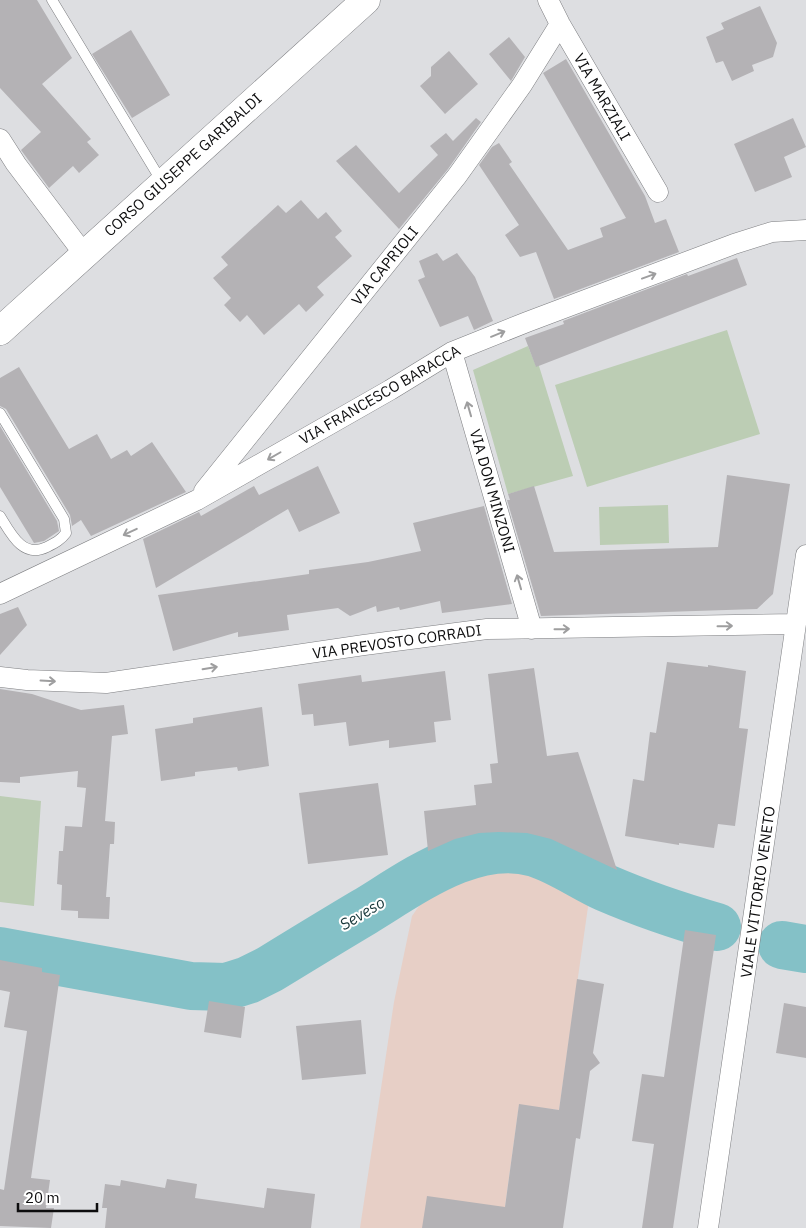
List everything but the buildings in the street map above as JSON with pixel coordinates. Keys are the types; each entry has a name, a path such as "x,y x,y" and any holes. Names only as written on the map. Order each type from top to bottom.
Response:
{"main road":[{"name":"CORSO GIUSEPPE GARIBALDI","path":"0,331 366,0"}],"street":[{"name":"VIA MARZIALI","path":"548,0 560,24 658,192"},
{"name":"VIA CAPRIOLI","path":"197,500 457,176 522,85 560,24"},
{"path":"0,139 16,164 84,254"},
{"name":"VIA FRANCESCO BARACCA","path":"0,594 197,500 390,390 452,352 734,244 772,232 806,230"},
{"name":"VIA DON MINZONI","path":"452,352 532,629"},
{"name":"VIALE VITTORIO VENETO","path":"708,1228 796,624 803,593 806,555"},
{"name":"VIA PREVOSTO CORRADI","path":"0,677 106,683 487,629 796,624"}],"lane":[{"path":"52,0 162,183"},
{"path":"0,413 64,519 66,533 63,538 34,551 24,548 14,539 0,516"}],"shaded area":[{"path":"502,869 526,870 551,876 573,883 590,893 559,1110 519,1105 502,1228 360,1228 394,1002 412,916 424,899 459,880 483,872"}],"green space":[{"path":"727,330 760,434 587,487 555,385"},
{"path":"528,346 536,366 539,366 573,476 508,494 473,370"},
{"path":"668,505 669,543 600,545 599,507"},
{"path":"0,796 41,801 34,906 0,902"}],"waterway":[{"name":"Seveso","path":"0,951 191,986 226,987 248,980 270,969 423,876 445,865 467,856 512,849 544,856 620,894 717,927"},
{"name":"Seveso","path":"782,945 806,949"}]}
